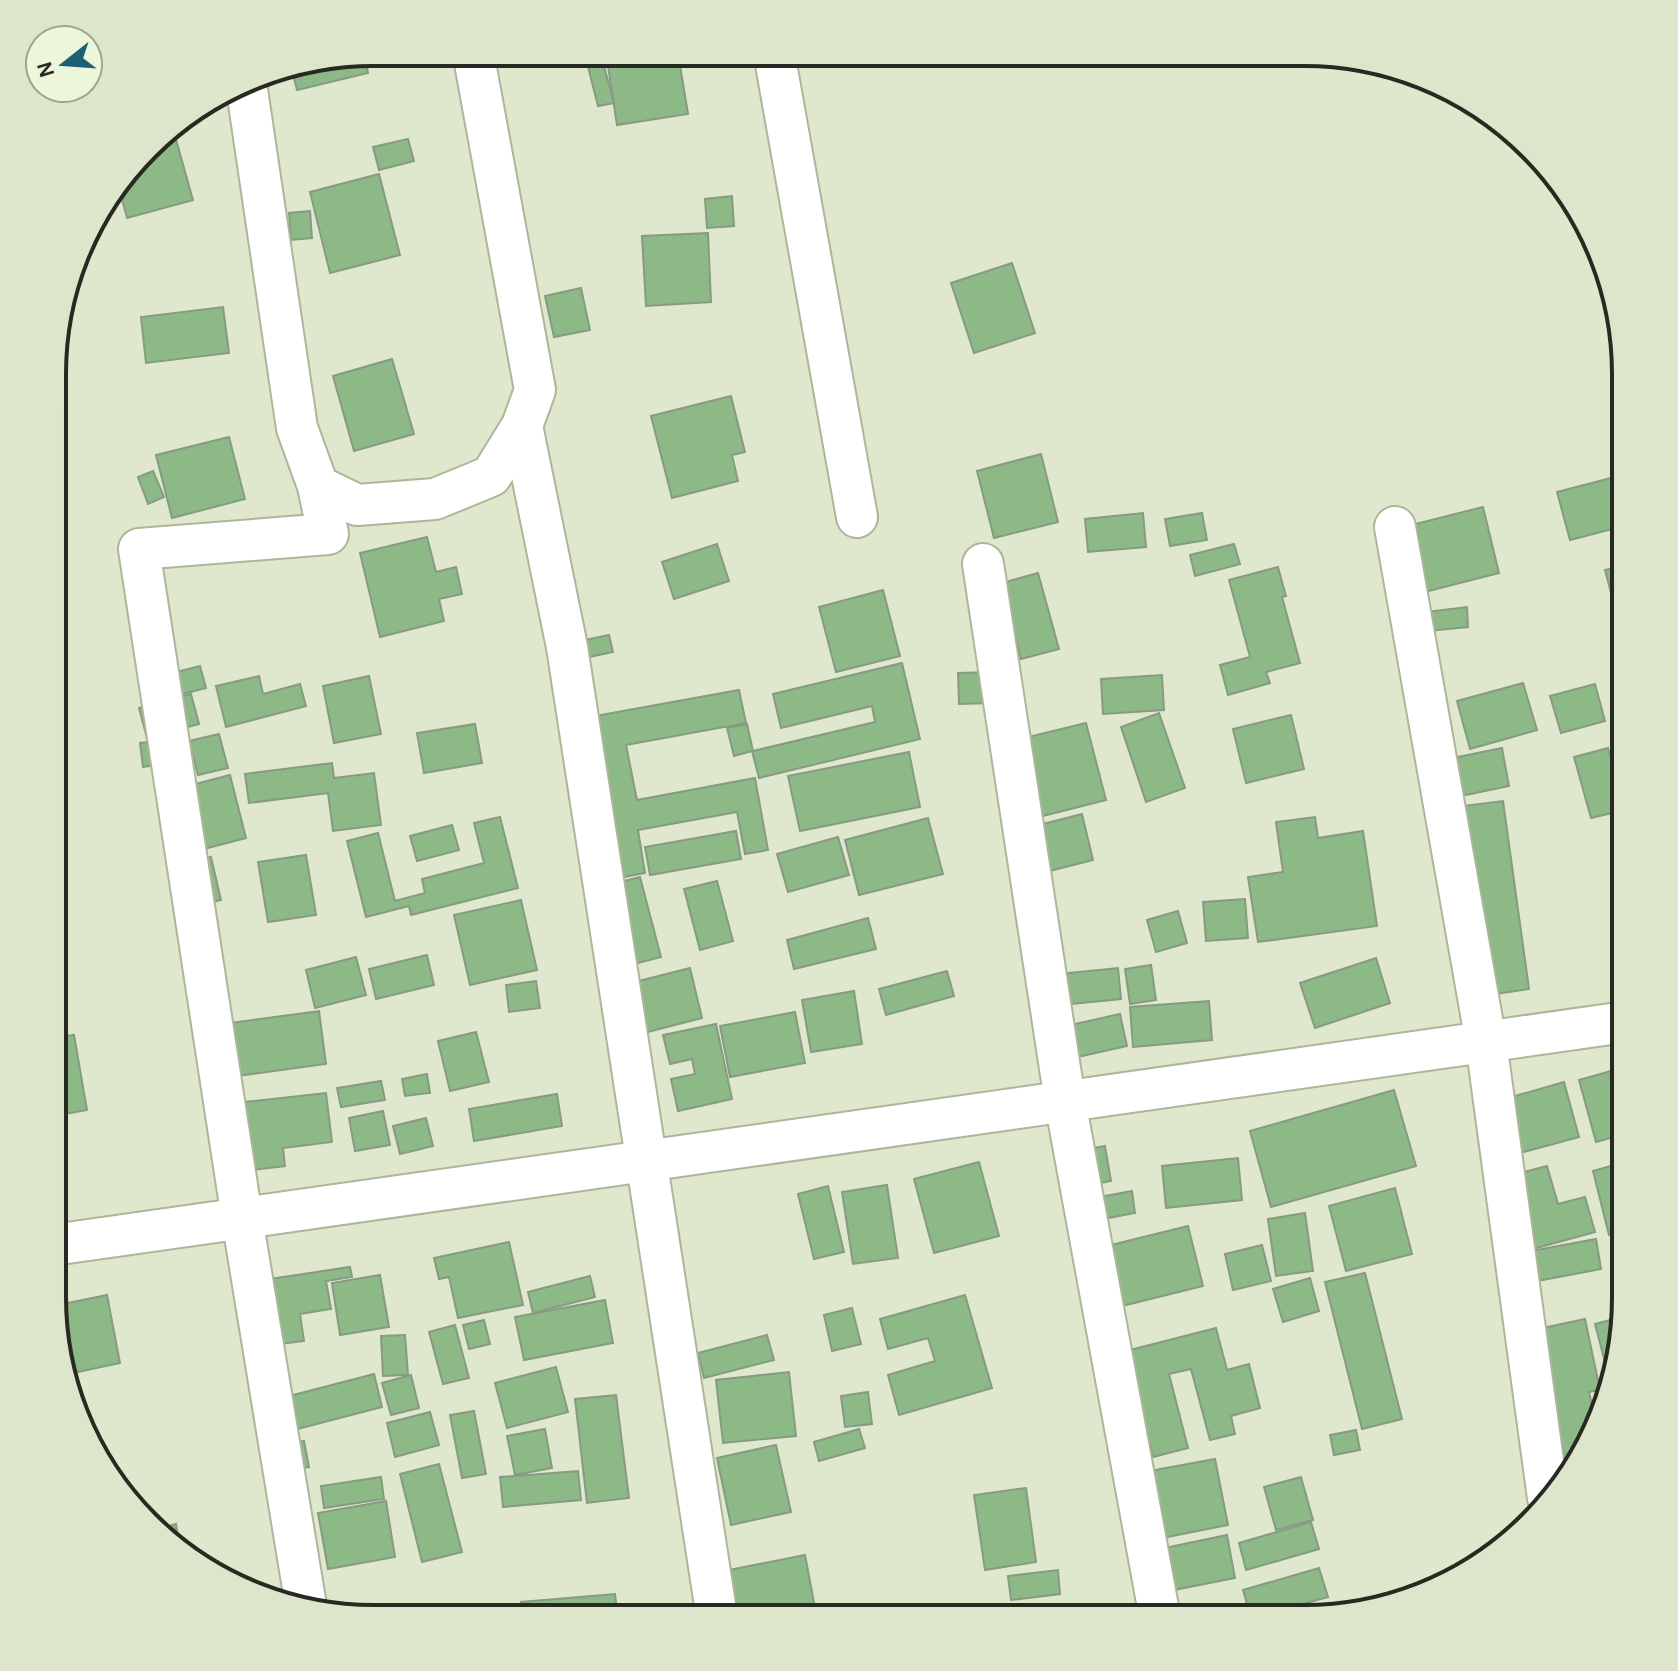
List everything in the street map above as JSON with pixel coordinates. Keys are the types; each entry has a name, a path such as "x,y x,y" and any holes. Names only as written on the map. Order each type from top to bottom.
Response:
{"street":[{"path":"318,486 357,505 435,499 491,476 522,426 535,390 476,66"},
{"path":"776,66 857,517"},
{"path":"248,93 297,428 318,486 328,534 139,549 242,1218 305,1597"},
{"path":"522,426 567,647 715,1605"},
{"path":"1395,527 1486,1042 1546,1487"},
{"path":"983,564 1065,1101 1158,1605"},
{"path":"66,1243 1612,1024"}],"building":[{"path":"367,66 368,73 297,90 294,76"},
{"path":"588,66 604,66 614,103 598,106"},
{"path":"608,66 680,66 688,114 617,125"},
{"path":"176,138 193,200 127,218 122,198 142,171"},
{"path":"408,139 414,161 379,170 373,147"},
{"path":"379,174 400,255 330,273 310,192"},
{"path":"732,196 734,226 707,228 705,199"},
{"path":"310,211 312,238 291,240 289,213"},
{"path":"708,233 711,302 646,306 642,236"},
{"path":"1012,263 1035,333 974,353 951,283"},
{"path":"581,288 590,330 554,337 545,296"},
{"path":"223,307 229,353 146,363 141,317"},
{"path":"392,359 414,434 354,451 333,376"},
{"path":"731,396 745,452 732,455 738,481 672,498 651,416"},
{"path":"229,437 245,499 172,518 156,455"},
{"path":"1041,454 1058,522 994,538 977,471"},
{"path":"153,471 164,497 148,504 138,477"},
{"path":"1611,478 1612,529 1570,540 1557,492"},
{"path":"1483,507 1499,573 1409,596 1392,530"},
{"path":"1143,513 1146,547 1088,552 1085,519"},
{"path":"1202,513 1207,540 1170,546 1165,519"},
{"path":"427,537 436,572 456,567 462,594 439,599 444,621 380,637 360,553"},
{"path":"717,544 729,581 674,599 662,562"},
{"path":"1234,544 1240,564 1195,576 1190,555"},
{"path":"1278,567 1286,596 1282,597 1300,663 1266,672 1270,683 1228,695 1220,665 1250,657 1229,580"},
{"path":"1612,568 1612,597 1605,570"},
{"path":"1038,573 1059,649 1021,659 1008,608 977,590"},
{"path":"883,590 900,656 836,672 819,607"},
{"path":"1467,607 1468,627 1428,631 1425,612"},
{"path":"609,635 613,652 589,657 585,640"},
{"path":"902,663 920,739 759,778 752,751 734,756 727,728 747,724 753,751 875,722 872,706 781,728 773,694"},
{"path":"200,666 206,688 179,695 173,673"},
{"path":"991,672 992,703 959,704 958,673"},
{"path":"1162,675 1164,710 1103,714 1101,679"},
{"path":"259,676 263,694 300,684 306,706 226,727 216,686"},
{"path":"369,676 381,734 334,743 323,686"},
{"path":"1523,683 1537,730 1470,749 1457,701"},
{"path":"1595,684 1605,721 1561,733 1550,696"},
{"path":"739,690 746,723 626,745 637,800 755,778 768,850 745,854 737,812 638,830 645,873 614,879 584,718"},
{"path":"191,694 199,724 147,738 139,708"},
{"path":"1159,713 1185,788 1146,802 1121,727"},
{"path":"1291,715 1304,769 1246,783 1233,729"},
{"path":"1086,723 1106,800 1031,819 1012,741"},
{"path":"475,724 482,763 424,773 417,733"},
{"path":"219,734 228,768 198,775 189,741"},
{"path":"171,740 173,763 143,767 140,743"},
{"path":"1502,748 1509,786 1456,797 1448,759"},
{"path":"1608,748 1612,763 1612,813 1591,818 1574,757"},
{"path":"909,752 920,807 800,831 788,776"},
{"path":"332,763 334,778 374,773 381,825 333,831 328,793 249,803 245,774"},
{"path":"230,775 246,838 185,854 169,791"},
{"path":"1503,801 1529,989 1481,996 1455,807"},
{"path":"1082,814 1093,860 1038,874 1027,828"},
{"path":"500,817 518,888 411,915 409,906 366,917 347,841 378,833 395,901 425,893 422,879 484,863 474,823"},
{"path":"1315,817 1318,838 1363,831 1377,926 1258,942 1248,877 1283,872 1276,822"},
{"path":"928,818 943,874 859,895 845,840"},
{"path":"452,825 459,850 417,861 410,836"},
{"path":"736,831 741,859 650,875 645,847"},
{"path":"838,837 849,875 788,892 777,854"},
{"path":"306,855 316,915 268,922 258,862"},
{"path":"211,857 221,900 196,906 185,863"},
{"path":"640,877 661,957 626,966 605,886"},
{"path":"717,881 733,941 700,950 684,889"},
{"path":"1245,899 1248,938 1206,941 1203,902"},
{"path":"521,900 537,970 470,985 454,915"},
{"path":"1178,911 1187,943 1156,952 1147,920"},
{"path":"868,918 876,949 794,969 787,940"},
{"path":"427,955 434,985 376,999 369,969"},
{"path":"356,957 366,995 315,1008 306,970"},
{"path":"1376,958 1390,1003 1315,1028 1300,983"},
{"path":"1151,965 1156,1000 1130,1004 1125,969"},
{"path":"690,968 702,1018 640,1034 627,984"},
{"path":"1118,968 1121,999 1062,1005 1059,974"},
{"path":"947,971 954,996 886,1015 879,989"},
{"path":"536,981 540,1008 509,1012 506,985"},
{"path":"854,991 862,1044 811,1052 802,1000"},
{"path":"1209,1001 1212,1040 1133,1047 1130,1007"},
{"path":"319,1011 326,1064 237,1076 230,1023"},
{"path":"795,1012 805,1063 730,1077 720,1026"},
{"path":"1120,1014 1127,1046 1064,1060 1057,1028"},
{"path":"716,1024 732,1099 678,1111 671,1079 695,1074 692,1059 670,1064 663,1035"},
{"path":"476,1032 489,1082 450,1091 438,1041"},
{"path":"74,1035 87,1110 66,1114 66,1036"},
{"path":"1612,1071 1612,1138 1596,1142 1579,1080"},
{"path":"427,1074 430,1093 405,1096 402,1079"},
{"path":"381,1081 385,1100 341,1107 337,1088"},
{"path":"1564,1082 1579,1137 1516,1154 1501,1100"},
{"path":"1394,1090 1416,1166 1271,1207 1250,1131"},
{"path":"326,1093 332,1142 283,1148 285,1166 251,1170 244,1102"},
{"path":"557,1094 562,1126 474,1141 469,1109"},
{"path":"383,1111 390,1145 355,1151 349,1118"},
{"path":"426,1118 433,1146 400,1154 393,1126"},
{"path":"1105,1146 1111,1181 1090,1185 1083,1150"},
{"path":"1238,1158 1242,1200 1166,1208 1162,1166"},
{"path":"979,1162 999,1236 934,1253 914,1179"},
{"path":"1547,1166 1558,1204 1585,1197 1595,1232 1533,1249 1513,1175"},
{"path":"1612,1166 1612,1234 1609,1235 1593,1171"},
{"path":"887,1185 898,1258 853,1264 842,1192"},
{"path":"828,1186 844,1252 814,1259 798,1194"},
{"path":"1395,1188 1412,1254 1346,1271 1329,1206"},
{"path":"1132,1191 1135,1213 1098,1220 1094,1198"},
{"path":"1305,1213 1313,1271 1276,1276 1268,1219"},
{"path":"1188,1226 1203,1286 1118,1307 1103,1247"},
{"path":"1596,1239 1601,1269 1537,1281 1531,1251"},
{"path":"509,1242 523,1305 458,1318 449,1277 439,1279 434,1258"},
{"path":"1262,1245 1271,1281 1233,1290 1225,1254"},
{"path":"350,1267 352,1277 326,1281 331,1309 300,1314 304,1341 266,1346 256,1281"},
{"path":"1365,1273 1402,1419 1362,1429 1325,1282"},
{"path":"380,1275 389,1327 340,1335 332,1283"},
{"path":"590,1276 595,1297 533,1313 528,1292"},
{"path":"1310,1278 1319,1311 1283,1322 1273,1289"},
{"path":"107,1295 120,1363 75,1373 66,1303"},
{"path":"965,1295 992,1388 899,1415 888,1375 935,1361 928,1338 888,1349 880,1319"},
{"path":"605,1300 613,1343 524,1360 515,1317"},
{"path":"852,1308 861,1344 832,1351 824,1315"},
{"path":"1585,1319 1599,1386 1598,1390 1589,1392 1592,1406 1565,1460 1538,1329"},
{"path":"484,1320 490,1344 469,1349 463,1325"},
{"path":"1611,1320 1605,1362 1595,1324"},
{"path":"455,1325 469,1378 443,1384 429,1332"},
{"path":"1216,1328 1227,1370 1249,1364 1260,1408 1231,1416 1235,1434 1210,1440 1191,1369 1169,1374 1188,1448 1153,1457 1126,1351"},
{"path":"405,1335 408,1375 383,1376 381,1336"},
{"path":"767,1335 774,1360 704,1378 698,1353"},
{"path":"556,1367 568,1412 507,1428 495,1383"},
{"path":"789,1372 796,1436 723,1443 716,1380"},
{"path":"374,1374 382,1407 282,1433 274,1400"},
{"path":"411,1375 419,1408 391,1415 382,1383"},
{"path":"868,1392 872,1424 845,1427 841,1396"},
{"path":"616,1395 629,1498 587,1503 575,1399"},
{"path":"474,1411 486,1474 462,1478 450,1415"},
{"path":"430,1412 439,1445 395,1457 387,1423"},
{"path":"545,1429 552,1468 515,1475 507,1436"},
{"path":"859,1429 865,1448 819,1461 814,1442"},
{"path":"1356,1430 1360,1450 1334,1455 1330,1435"},
{"path":"304,1441 309,1467 286,1472 281,1446"},
{"path":"776,1445 791,1512 731,1525 717,1458"},
{"path":"1215,1459 1228,1525 1157,1539 1144,1472"},
{"path":"439,1464 462,1552 422,1562 400,1474"},
{"path":"578,1471 581,1500 503,1507 500,1477"},
{"path":"381,1477 384,1499 324,1508 321,1486"},
{"path":"1301,1477 1313,1520 1276,1530 1264,1487"},
{"path":"1026,1488 1036,1562 985,1570 974,1495"},
{"path":"386,1501 395,1557 328,1569 318,1513"},
{"path":"1311,1522 1319,1549 1246,1570 1239,1543"},
{"path":"176,1524 178,1534 171,1529 168,1526"},
{"path":"1227,1535 1235,1578 1164,1592 1155,1550"},
{"path":"805,1555 815,1605 736,1605 729,1570"},
{"path":"1319,1568 1328,1597 1299,1605 1247,1605 1243,1590"},
{"path":"1058,1570 1060,1594 1011,1600 1008,1576"},
{"path":"615,1594 616,1605 521,1605 521,1602"}]}
